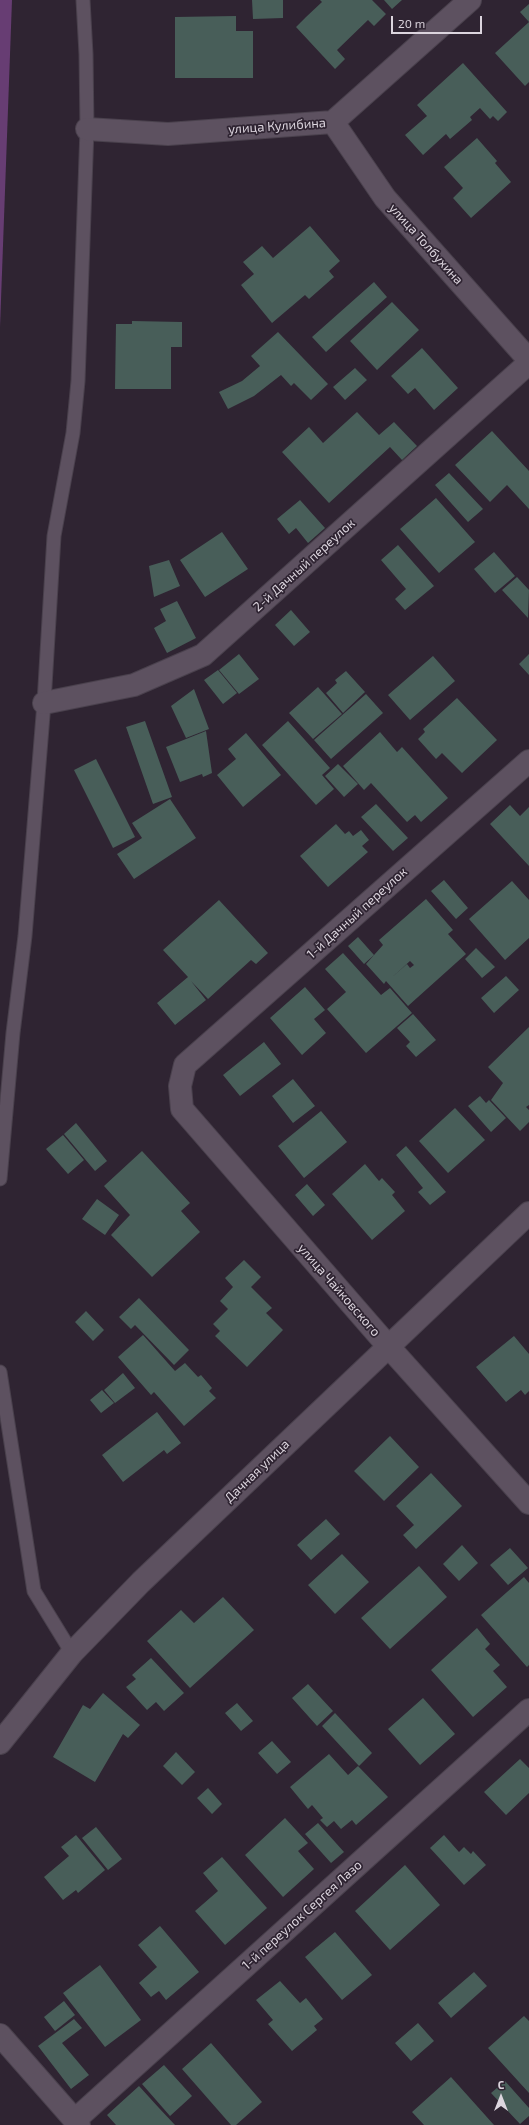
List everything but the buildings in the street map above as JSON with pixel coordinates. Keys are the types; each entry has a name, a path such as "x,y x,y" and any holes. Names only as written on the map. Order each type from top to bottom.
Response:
{"street":[{"name":"улица Кулибина","path":"87,129 168,134 333,122 470,0"},
{"name":"улица Толбухина","path":"333,122 385,198 529,361"},
{"name":"2-й Дачный переулок","path":"44,702 134,685 203,656 529,361"},
{"name":"1-й Дачный переулок","path":"185,1065 529,761"},
{"name":"улица Чайковского","path":"185,1065 180,1086 182,1109 388,1346 529,1503"},
{"name":"Дачная улица","path":"0,1743 72,1653 142,1582 529,1213"},
{"name":"1-й переулок Сергея Лазо","path":"77,2123 529,1710"},
{"path":"0,2035 77,2123"}],"lane":[{"path":"0,1179 13,1033 25,936 44,702 54,536 73,433 78,381 87,129 86,54 83,0"},
{"path":"0,1372 34,1591 72,1653"}],"shaded area":[{"path":"0,0 12,0 0,327"}]}
